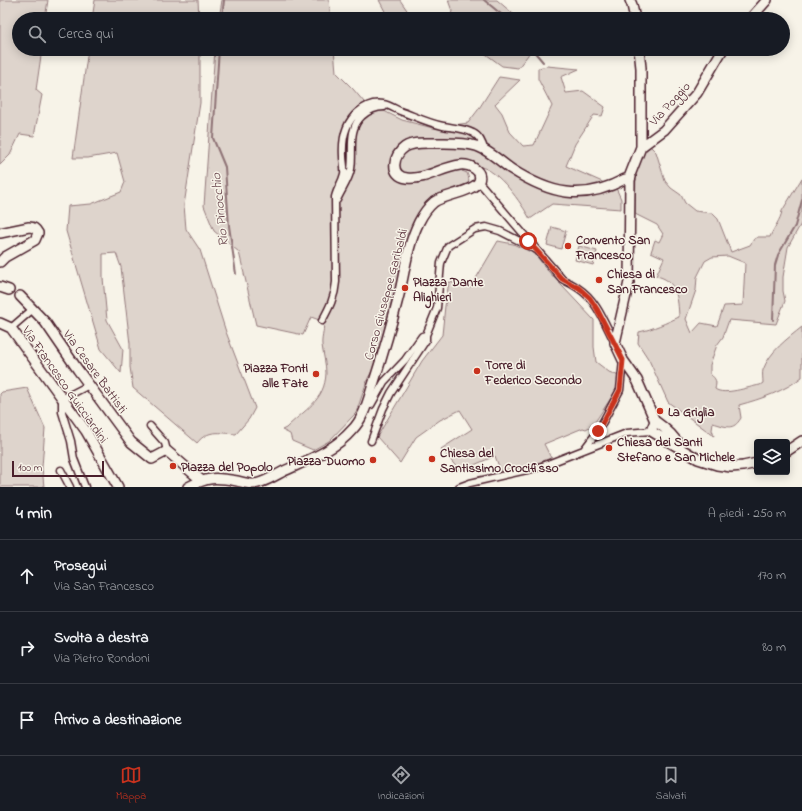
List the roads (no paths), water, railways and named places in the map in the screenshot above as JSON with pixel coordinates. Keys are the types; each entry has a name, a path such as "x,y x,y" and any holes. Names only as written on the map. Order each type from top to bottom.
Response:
{"main road":[{"path":"630,0 633,12"},
{"path":"756,12 767,0"},
{"path":"640,56 641,148 628,178 629,282 615,343 623,360 637,380 655,421 667,429 678,442 680,447"},
{"name":"Via Poggio","path":"641,148 664,130 697,93 719,56"},
{"path":"479,182 478,171 472,167 464,165 447,168 434,174 405,178 398,174 394,161 397,153 407,146 422,143 445,143 477,146 518,173 549,188 564,193 590,192 610,187 628,178"},
{"name":"Corso Giuseppe Garibaldi","path":"258,485 327,451 353,430 359,422 380,364 398,300 413,237 419,221 435,201 445,196 467,190 479,182"},
{"path":"0,233 33,227 38,234 35,240 5,257 0,262"},
{"name":"Via Cesare Battisti","path":"20,296 45,322 131,442 152,459 167,451"},
{"name":"Via Francesco Guicciardini","path":"0,323 11,328 86,431 118,487"},
{"path":"655,421 651,431 698,459 717,465 731,467 754,463"},
{"path":"790,449 802,441"},
{"path":"167,451 202,480"},
{"path":"188,487 202,480 211,478 258,485"}],"street":[{"path":"322,321 335,294 336,191 344,175 343,155 346,127 358,112 366,106 383,104 442,126 463,129 473,133 479,138 484,150"},
{"path":"479,182 562,279 579,288 590,298 615,343"},
{"path":"371,441 383,409 391,393 427,338 426,335 437,308 441,263 448,246 475,229 486,227 500,231 536,250"},
{"path":"11,328 33,309"},
{"path":"366,405 371,405 384,382 405,360 422,336 426,335"},
{"path":"584,450 598,431 620,390 623,360"},
{"path":"85,487 74,460 71,442 62,412 62,399 89,385"},
{"path":"150,426 165,443 167,451"},
{"path":"459,487 494,477 540,467 628,433 651,431"},
{"path":"61,470 70,487"}],"waterway":[{"name":"Rio Pinocchio","path":"223,12 224,0"},
{"path":"484,0 499,12"},
{"name":"Rio Pinocchio","path":"219,56 213,138 225,167 229,226 236,274"},
{"path":"538,56 543,62"},
{"path":"773,320 775,265 778,255 795,226 802,200"}],"place":[{"name":"Convento San Francesco","path":"568,246"},
{"name":"Chiesa di San Francesco","path":"599,280"},
{"name":"Piazza Dante Alighieri","path":"405,288"},
{"name":"Torre di Federico Secondo","path":"477,371"},
{"name":"Piazza Fonti alle Fate","path":"316,374"},
{"name":"La Griglia","path":"660,411"},
{"name":"Chiesa dei Santi Stefano e San Michele","path":"609,448"},
{"name":"Chiesa del Santissimo Crocifisso","path":"432,459"},
{"name":"Piazza Duomo","path":"373,460"},
{"name":"Piazza del Popolo","path":"173,466"}]}
